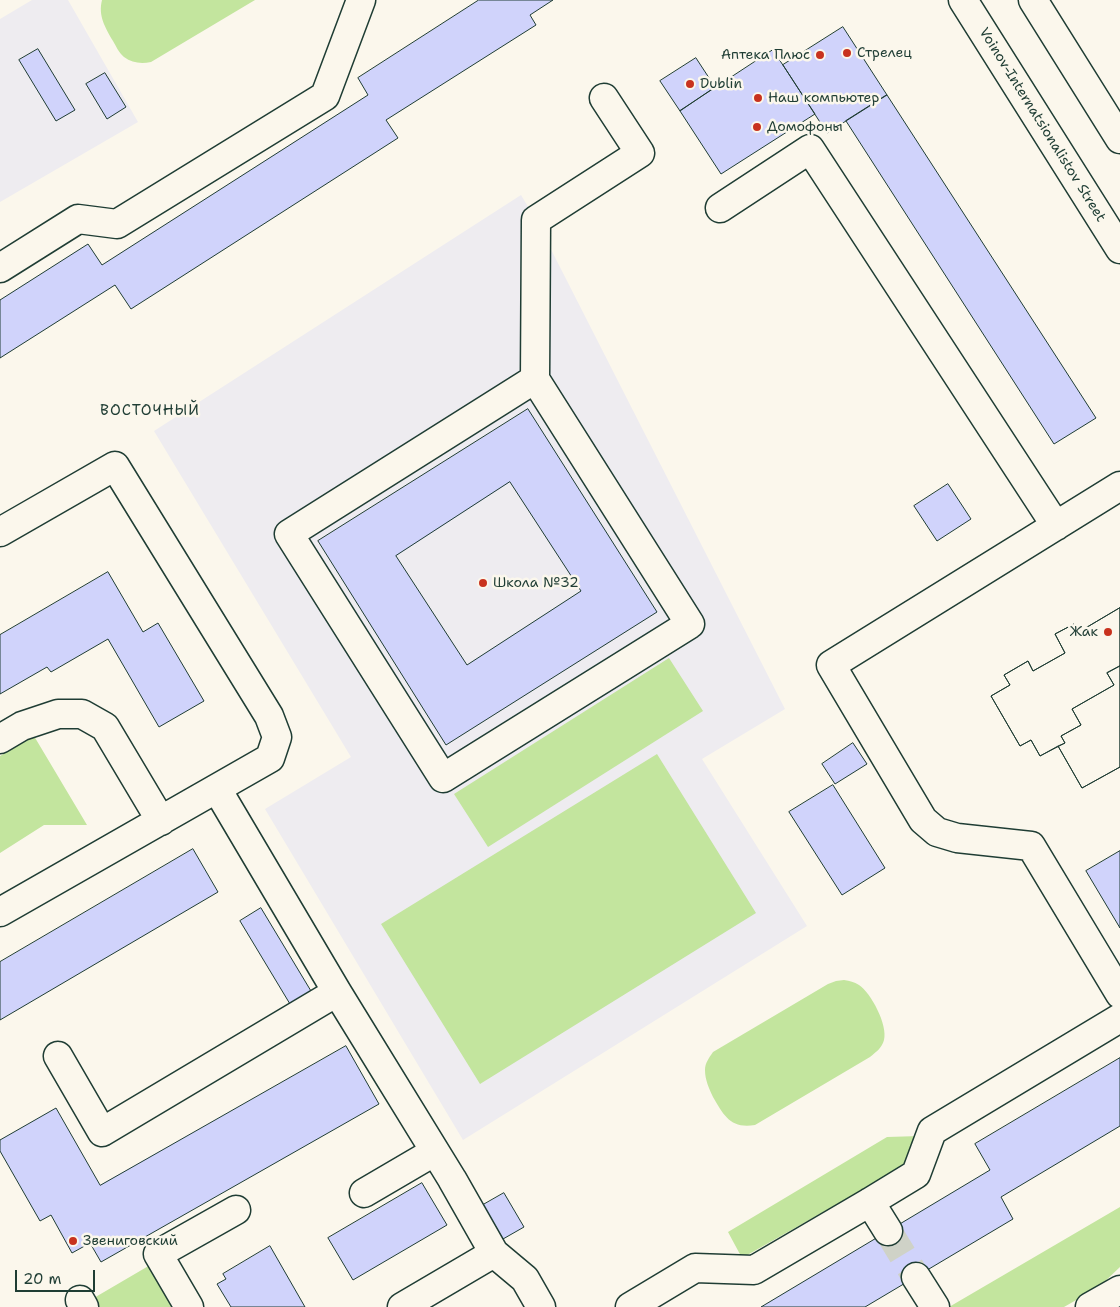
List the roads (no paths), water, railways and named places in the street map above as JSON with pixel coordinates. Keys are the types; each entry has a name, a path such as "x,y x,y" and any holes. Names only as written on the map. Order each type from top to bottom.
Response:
{"main road":[{"path":"0,268 78,219 117,224 325,96 361,0"},
{"name":"Voinov-Internatsionalistov Street","path":"963,0 1120,249"},
{"path":"1033,0 1120,139"},
{"path":"535,379 289,534 443,778 690,624 535,379 536,220 640,152 604,98"},
{"path":"720,208 810,149 1056,526"},
{"path":"0,532 115,466 265,709 277,737 270,758 0,912"},
{"path":"1120,486 831,665 923,820 937,832 957,838 1031,846 1120,994"},
{"path":"0,739 22,726 58,714 82,714 105,727 161,820"},
{"path":"217,788 337,992 452,1179 494,1253 525,1279 541,1307"},
{"path":"58,1056 102,1132 337,992"},
{"path":"630,1307 695,1268 754,1270 870,1202 916,1174 932,1131 1120,1018"},
{"path":"364,1193 434,1152"},
{"path":"870,1202 888,1231"},
{"path":"189,1307 158,1254 236,1210"},
{"path":"402,1307 494,1253"},
{"path":"916,1277 934,1307"},
{"path":"1090,1307 1120,1290"}],"tunnel":[{"path":"888,1231 916,1277"}],"place":[{"name":"Стрелец","path":"847,53"},
{"name":"Аптека Плюс","path":"820,55"},
{"name":"Dublin","path":"690,84"},
{"name":"Наш компьютер","path":"758,98"},
{"name":"Домофоны","path":"757,127"},
{"name":"Школа №32","path":"483,583"},
{"name":"Жак","path":"1108,632"},
{"name":"Звениговский","path":"73,1241"}],"district":[{"name":"ВОСТОЧНЫЙ","path":"150,411"}]}
